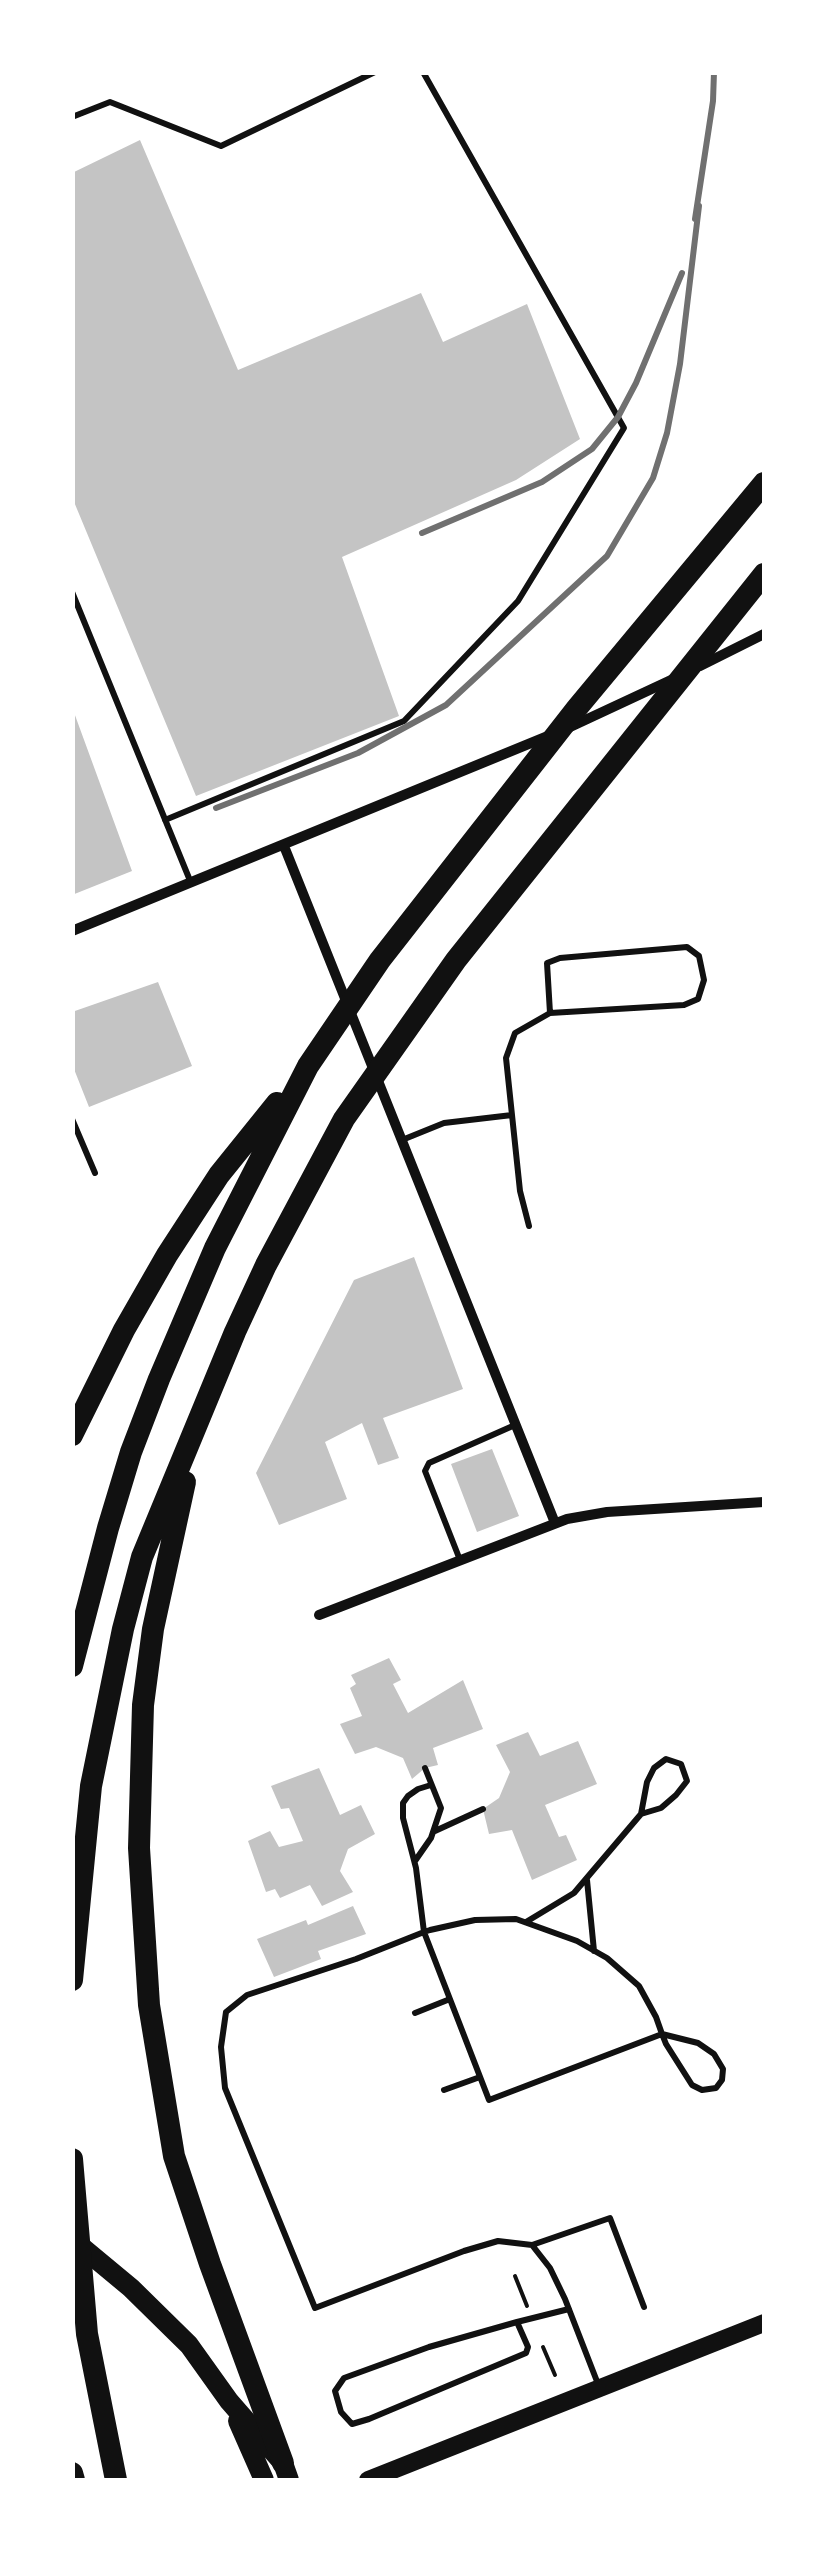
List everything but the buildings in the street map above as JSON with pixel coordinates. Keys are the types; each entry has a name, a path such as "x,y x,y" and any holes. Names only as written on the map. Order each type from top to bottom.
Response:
{"highway":[{"path":"72,1435 144,1292 219,1175 314,1058 380,960 576,708 764,483"},
{"path":"72,1980 91,1786 142,1557 266,1265 344,1120 456,960 764,574"},
{"path":"72,1666 108,1528 158,1379 222,1233 314,1058"},
{"path":"203,1410 169,1549 143,1705 139,1848 144,1944 153,2044 174,2156 286,2472"},
{"path":"72,2158 87,2334 116,2480"}],"main road":[{"path":"72,2240 104,2263 189,2345 286,2472"},
{"path":"368,2480 764,2323"},
{"path":"229,2401 264,2480"}],"street":[{"path":"72,931 606,712 764,634"},
{"path":"284,846 555,1523"},
{"path":"319,1615 555,1523 592,1513 764,1502"}],"lane":[{"path":"72,117 110,102 221,146 375,72"},
{"path":"165,820 404,721 518,601 624,428 423,72"},
{"path":"72,592 191,884"},
{"path":"529,1226 520,1190 506,1058 515,1034 550,1013 684,1005 698,999 704,980 699,956 687,947 560,958 547,963 550,1013"},
{"path":"402,1140 444,1123 512,1116"},
{"path":"72,1119 94,1173"},
{"path":"460,1560 425,1472 429,1463 516,1425"},
{"path":"525,1922 574,1893 641,1814 654,1768 666,1759 681,1764 687,1780 676,1795 661,1808 641,1814"},
{"path":"414,1862 434,1832 441,1808 425,1768"},
{"path":"431,1785 418,1788 403,1803 403,1818 424,1932 489,2100 662,2034 698,2043 714,2054 724,2069 722,2080 716,2088 702,2090 692,2085 662,2034 639,1986 607,1958 516,1919 474,1920 424,1932 247,1996 226,2012 221,2047 225,2088 315,2308 464,2251 498,2242 532,2245 610,2218 644,2307"},
{"path":"434,1832 483,1809"},
{"path":"587,1878 594,1951"},
{"path":"415,2013 450,1999"},
{"path":"444,2090 480,2077"},
{"path":"532,2245 550,2268 600,2389"},
{"path":"517,2322 528,2347 526,2353 368,2419 352,2424 341,2412 335,2391 344,2378 429,2348 517,2322 569,2309"}],"railway":[{"path":"695,219 714,72"},
{"path":"216,808 358,753 446,705 607,556 653,478 667,433 680,364 699,206"},
{"path":"422,533 542,482 592,449 618,417 636,383 682,273"}]}
